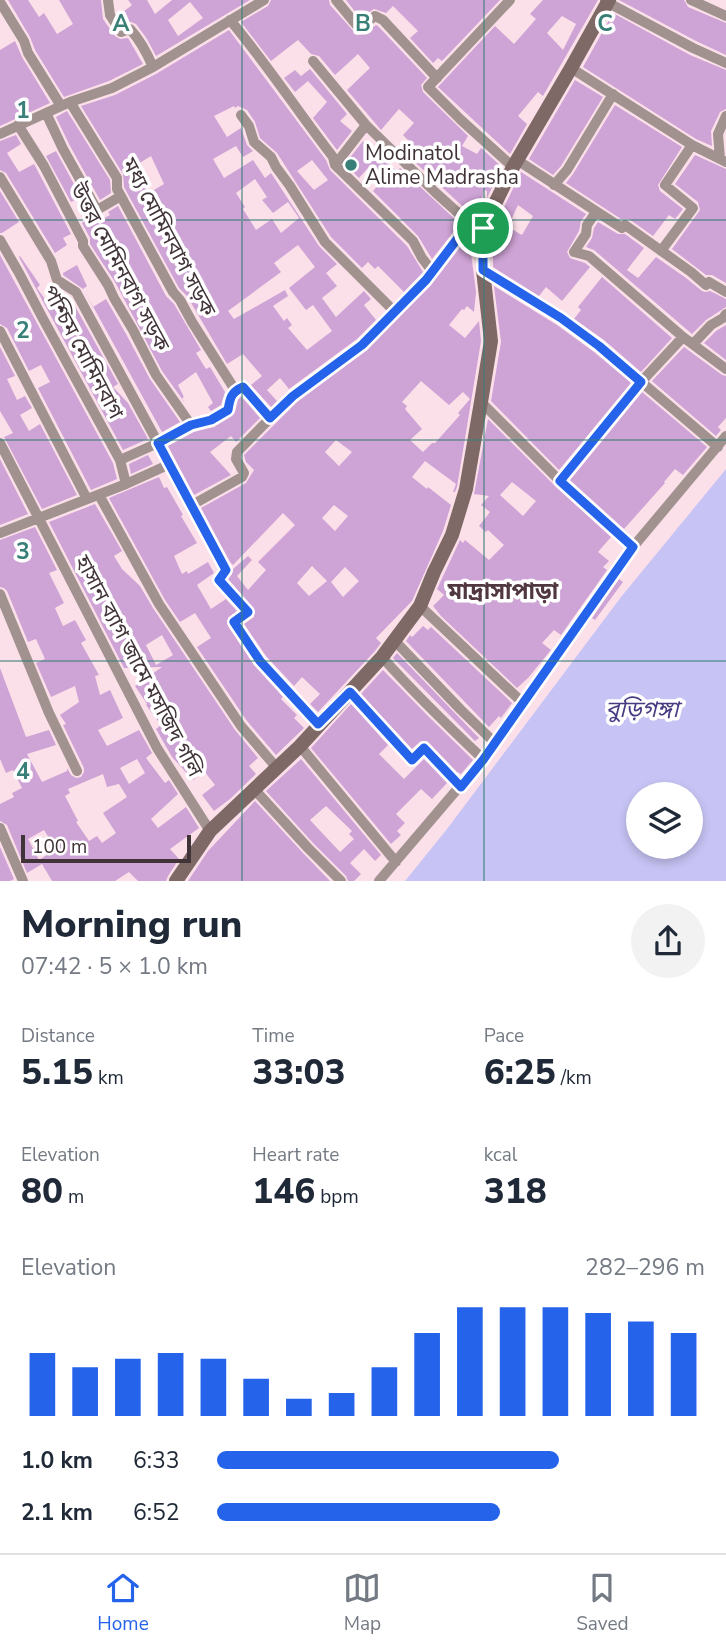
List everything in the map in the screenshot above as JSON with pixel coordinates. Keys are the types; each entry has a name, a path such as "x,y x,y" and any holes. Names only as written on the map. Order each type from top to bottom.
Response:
{"street":[{"path":"108,0 110,15 121,32 130,29 138,37 153,67"},
{"path":"240,0 249,10"},
{"path":"0,134 66,104 112,88 153,67 264,0"},
{"path":"337,0 359,28 375,16 383,20 437,78"},
{"path":"510,0 428,87 461,120 515,163 622,228 625,225 706,285 709,282 726,292"},
{"path":"691,0 726,16"},
{"path":"178,880 210,831 300,746 382,657 420,606 433,572 452,535 466,489 491,341 479,228 572,68 607,1 726,63"},
{"name":"মধ্য মোমিনবাগ সড়ক","path":"0,2 24,41 28,53 117,178 117,189 173,292 235,390"},
{"path":"230,20 333,157 335,165 413,241 432,271"},
{"path":"313,61 366,125 479,228"},
{"path":"572,68 692,145 723,160"},
{"path":"554,185 567,170 613,94"},
{"path":"46,113 97,210 121,196"},
{"path":"241,115 249,126 254,142 271,157 325,242 395,312"},
{"path":"723,160 718,134 726,117"},
{"name":"উত্তর মোমিনবাগ সড়ক","path":"19,125 44,166 83,241 83,246 134,330 156,375 191,425"},
{"path":"335,165 366,125"},
{"path":"662,251 693,208 666,185 692,145"},
{"path":"0,177 51,261 57,280 76,292 192,505 226,570 219,580 248,612 234,622 260,661 318,724"},
{"path":"596,212 574,252 589,256 726,369"},
{"path":"192,505 242,477 244,473 236,459 237,452 293,396 362,345 426,280 464,230 479,228"},
{"name":"পশ্চিম মোমিনবাগ","path":"0,240 120,460 126,484"},
{"path":"483,270 571,325 599,346 718,447"},
{"path":"694,344 711,325 726,314"},
{"path":"0,331 87,499"},
{"path":"560,481 641,382 684,337"},
{"path":"120,460 228,410 235,390 243,387 270,418"},
{"path":"481,402 560,481 633,547"},
{"path":"379,881 483,760 633,547 726,436"},
{"path":"0,443 39,517"},
{"path":"0,533 170,464"},
{"path":"99,495 159,604 241,726 276,767"},
{"name":"হাসান ব্যাগ জামে মসজিদ গলি","path":"39,517 157,748 210,831"},
{"path":"0,594 49,713 77,771"},
{"path":"420,606 523,703"},
{"path":"394,640 495,743"},
{"path":"382,657 483,760"},
{"path":"350,692 412,760 424,748 461,787"},
{"path":"300,746 396,862"},
{"path":"254,789 341,881"},
{"path":"0,828 23,881"}],"water":[{"name":"বুড়িগঙ্গা","path":"726,469 726,881 405,881 621,597"}],"building":[{"path":"8,0 28,0 39,17 44,13 57,34 73,24 59,0 101,0 103,19 115,36 120,39 128,38 143,64 109,81 64,97"},
{"path":"128,0 147,0 155,14 172,0 250,0 156,56 136,24 124,23 119,15 132,5","holes":["190,2 203,18 178,36 168,20"]},
{"path":"271,0 329,0 330,5 357,35 378,26 427,78 421,85 423,92 468,136 462,146 477,154 481,148 502,167 487,198 487,191 484,190 480,208 473,216 404,152 412,144 403,135 414,123 399,109 381,130 347,90 370,68 358,54 335,75 319,56 311,54 298,40 271,61 241,22 268,6"},
{"path":"346,0 500,0 442,61 438,58 433,63 410,38 418,31 393,6 386,13 374,9 360,18"},
{"path":"543,0 598,0 543,96 538,92 518,116 527,124 510,154 438,87 495,26 514,44 536,19 530,14","holes":["562,16 576,24 563,50 547,33"]},
{"path":"619,0 684,0 688,7 726,23 726,55 696,41"},
{"path":"613,13 690,55 726,70 726,109 720,112 711,131 712,146 696,139 583,67"},
{"path":"229,30 326,160 330,170 407,246 423,272 404,292 378,266 375,269 368,262 362,268 331,237 277,153 260,138 255,122 247,110 234,106 214,116 227,137 241,128 247,145 253,151 243,157 236,146 213,159 224,178 253,160 265,178 271,173 319,246 337,264 326,273 337,286 322,298 336,317 364,291 371,299 364,305 376,320 357,339 289,389 280,378 267,390 277,401 271,407 251,385 262,376 243,354 227,364 187,296 179,288 124,187 123,174 81,106 115,95","holes":["151,156 164,184 149,193 133,167","312,160 328,180 314,190 297,171","255,179 267,197 262,200 273,213 288,202 299,218 281,233 272,219 256,230 236,193","298,245 315,267 289,288 306,310 313,305 332,331 307,350 288,328 292,325 287,318 284,321 273,306 288,296 285,290 234,319 228,311 281,272 274,263"]},
{"path":"15,41 50,103 0,126 0,50"},
{"path":"310,69 347,114 340,121 352,131 337,150 313,118 327,102 308,81 295,92 284,78 295,70 301,76"},
{"path":"575,80 603,97 553,175 529,159"},
{"path":"615,105 682,147 658,185 660,191 683,209 675,219 669,215 653,236 629,219 621,219 566,183"},
{"path":"67,111 110,180 111,193 100,200 56,117"},
{"path":"16,135 21,144 7,153 19,172 34,164 71,234 63,238 67,245 55,253 6,173 0,170 0,141"},
{"path":"363,141 397,171 400,168 460,224 432,259 418,236 373,191 382,181 368,168 359,178 345,164"},
{"path":"56,151 81,197 71,202 46,156"},
{"path":"695,155 726,169 726,283 712,275 706,275 672,249 700,210 698,202 675,184"},
{"path":"521,172 586,214 567,252 570,258 590,267 562,301 546,287 539,296 493,267 493,230","holes":["518,205 533,216 522,235 508,227"]},
{"path":"0,191 19,222 2,233 0,233"},
{"path":"118,206 166,296 174,304 201,350 196,353 206,369 210,367 225,392 221,405 211,411 208,407 213,403 196,372 178,385 185,403 162,371 115,282 90,244 90,238 82,223 89,218 93,224 110,215 108,212"},
{"path":"598,222 618,234 625,234 644,248 627,270 638,278 656,257 702,291 710,291 726,299 726,307 706,320 692,334 594,250 586,247"},
{"path":"473,236 471,253 476,292 474,312 467,306 449,325 465,338 479,321 481,341 457,487 453,492 456,484 425,461 412,477 451,505 443,531 412,601 376,638 381,643 375,651 318,712 310,704 320,694 302,677 294,686 266,656 244,624 254,617 254,609 228,579 233,569 248,556 252,560 237,576 248,590 266,570 258,562 295,525 283,513 233,565 201,508 246,483 254,470 246,462 244,455 298,401 367,350 431,285 468,237","holes":["421,381 449,405 463,392 470,399 458,413 460,415 435,443 423,452 410,440 422,429 402,402","336,440 352,452 339,466 325,452","334,505 348,516 335,531 322,518","312,566 327,581 309,596 297,583","345,567 359,581 343,597 331,582"]},
{"path":"0,255 113,463 117,479 91,490 38,388 50,382 41,365 29,371 7,328 0,324"},
{"path":"20,256 40,285 37,288 49,305 66,295 70,297 118,384 113,387 128,403 148,439 123,450"},
{"path":"77,265 87,286 83,289 63,275"},
{"path":"602,277 672,338 641,372 604,340 574,319 581,310 578,307"},
{"path":"494,286 557,325 631,383 559,470 491,401 501,342"},
{"path":"106,299 150,379 180,422 162,432 93,307"},
{"path":"726,325 726,360 704,343"},
{"path":"0,347 15,376 7,379 17,400 25,396 32,408 20,415 29,431 40,424 77,495 42,509 4,437 13,433 0,411"},
{"path":"684,347 726,376 726,418 718,427 721,430 716,436 652,381"},
{"path":"642,392 707,447 683,475 675,469 624,529 570,480"},
{"path":"241,396 260,418 236,442 231,436 210,452 231,475 194,495 168,446 194,432 214,427 232,416"},
{"path":"488,419 611,537 598,552 609,561 603,567 607,570 561,635 554,630 542,643 551,650 517,688 433,606 444,595 437,589 460,540 463,543 465,540 489,560 504,545 488,530 486,532 479,526 490,512 481,505 489,496 474,494","holes":["512,482 536,501 523,516 500,495"]},
{"path":"148,455 153,464 131,474 129,464"},
{"path":"0,459 28,514 0,525"},
{"path":"159,477 197,543 174,556 182,574 187,571 188,574 208,562 214,573 197,585 211,609 226,599 237,611 228,618 228,626 254,665 283,697 281,699 297,715 294,718 304,728 276,755 247,721 197,647 211,638 195,613 180,622 109,498"},
{"path":"95,504 122,551 114,556 122,569 140,586 235,730 258,758 249,766 256,774 214,811 202,795 215,785 204,771 193,780 172,757 156,729 161,725 135,686 162,667 124,668 49,522","holes":["162,635 173,655 156,665 146,645"]},
{"path":"35,527 57,570 49,573 64,603 55,608 63,626 75,620 86,640 81,643 99,675 95,676 100,695 110,690 123,718 98,730 107,746 139,730 152,753 146,758 165,783 169,780 178,794 151,819 158,828 186,807 199,828 170,849 179,859 166,881 138,881 129,872 115,881 52,881 42,864 27,873 7,825 0,821 0,804 14,797 12,793 22,788 13,770 6,773 0,759 0,668 26,737 49,730 56,745 27,754 42,782 67,771 67,768 71,775 81,777 84,768 60,715 79,702 75,686 51,697 36,663 45,659 36,639 28,642 7,591 0,587 0,540","holes":["137,759 145,773 129,784 120,768","103,774 107,787 119,784 127,797 103,813 116,833 102,843 97,836 89,841 76,822 78,821 65,796 70,793 68,789","44,830 56,849 39,860 28,839"]},
{"path":"619,579 623,582 595,620 592,618"},
{"path":"423,626 428,630 431,627 512,703 501,718 499,716 489,727 406,641"},
{"path":"397,653 479,738 475,741 393,658"},
{"path":"383,670 473,760 461,774 427,741 421,741 412,749 361,694"},
{"path":"351,704 388,745 379,754 404,779 424,759 447,783 432,799 421,789 396,814 405,823 397,831 401,835 391,844 311,748"},
{"path":"301,759 381,855 375,861 364,849 350,863 361,874 354,881 348,881 266,791","holes":["326,806 352,831 349,834 354,839 340,852 310,820"]},
{"path":"255,801 330,881 188,881 208,851"},
{"path":"0,847 14,879 10,881 0,881"}],"place":[{"name":"Modinatol Alime Madrasha","path":"351,165"}],"district":[{"name":"মাদ্রাসাপাড়া","path":"503,591"}],"route":[{"path":"483,228 483,270 561,318 641,382 560,481 633,547 483,760 461,787 424,748 412,760 350,692 318,724 260,661 234,622 248,612 219,580 226,570 158,443 191,425 211,420 228,410 235,390 243,387 270,418 293,396 362,345 426,280 464,230 483,228"}]}
